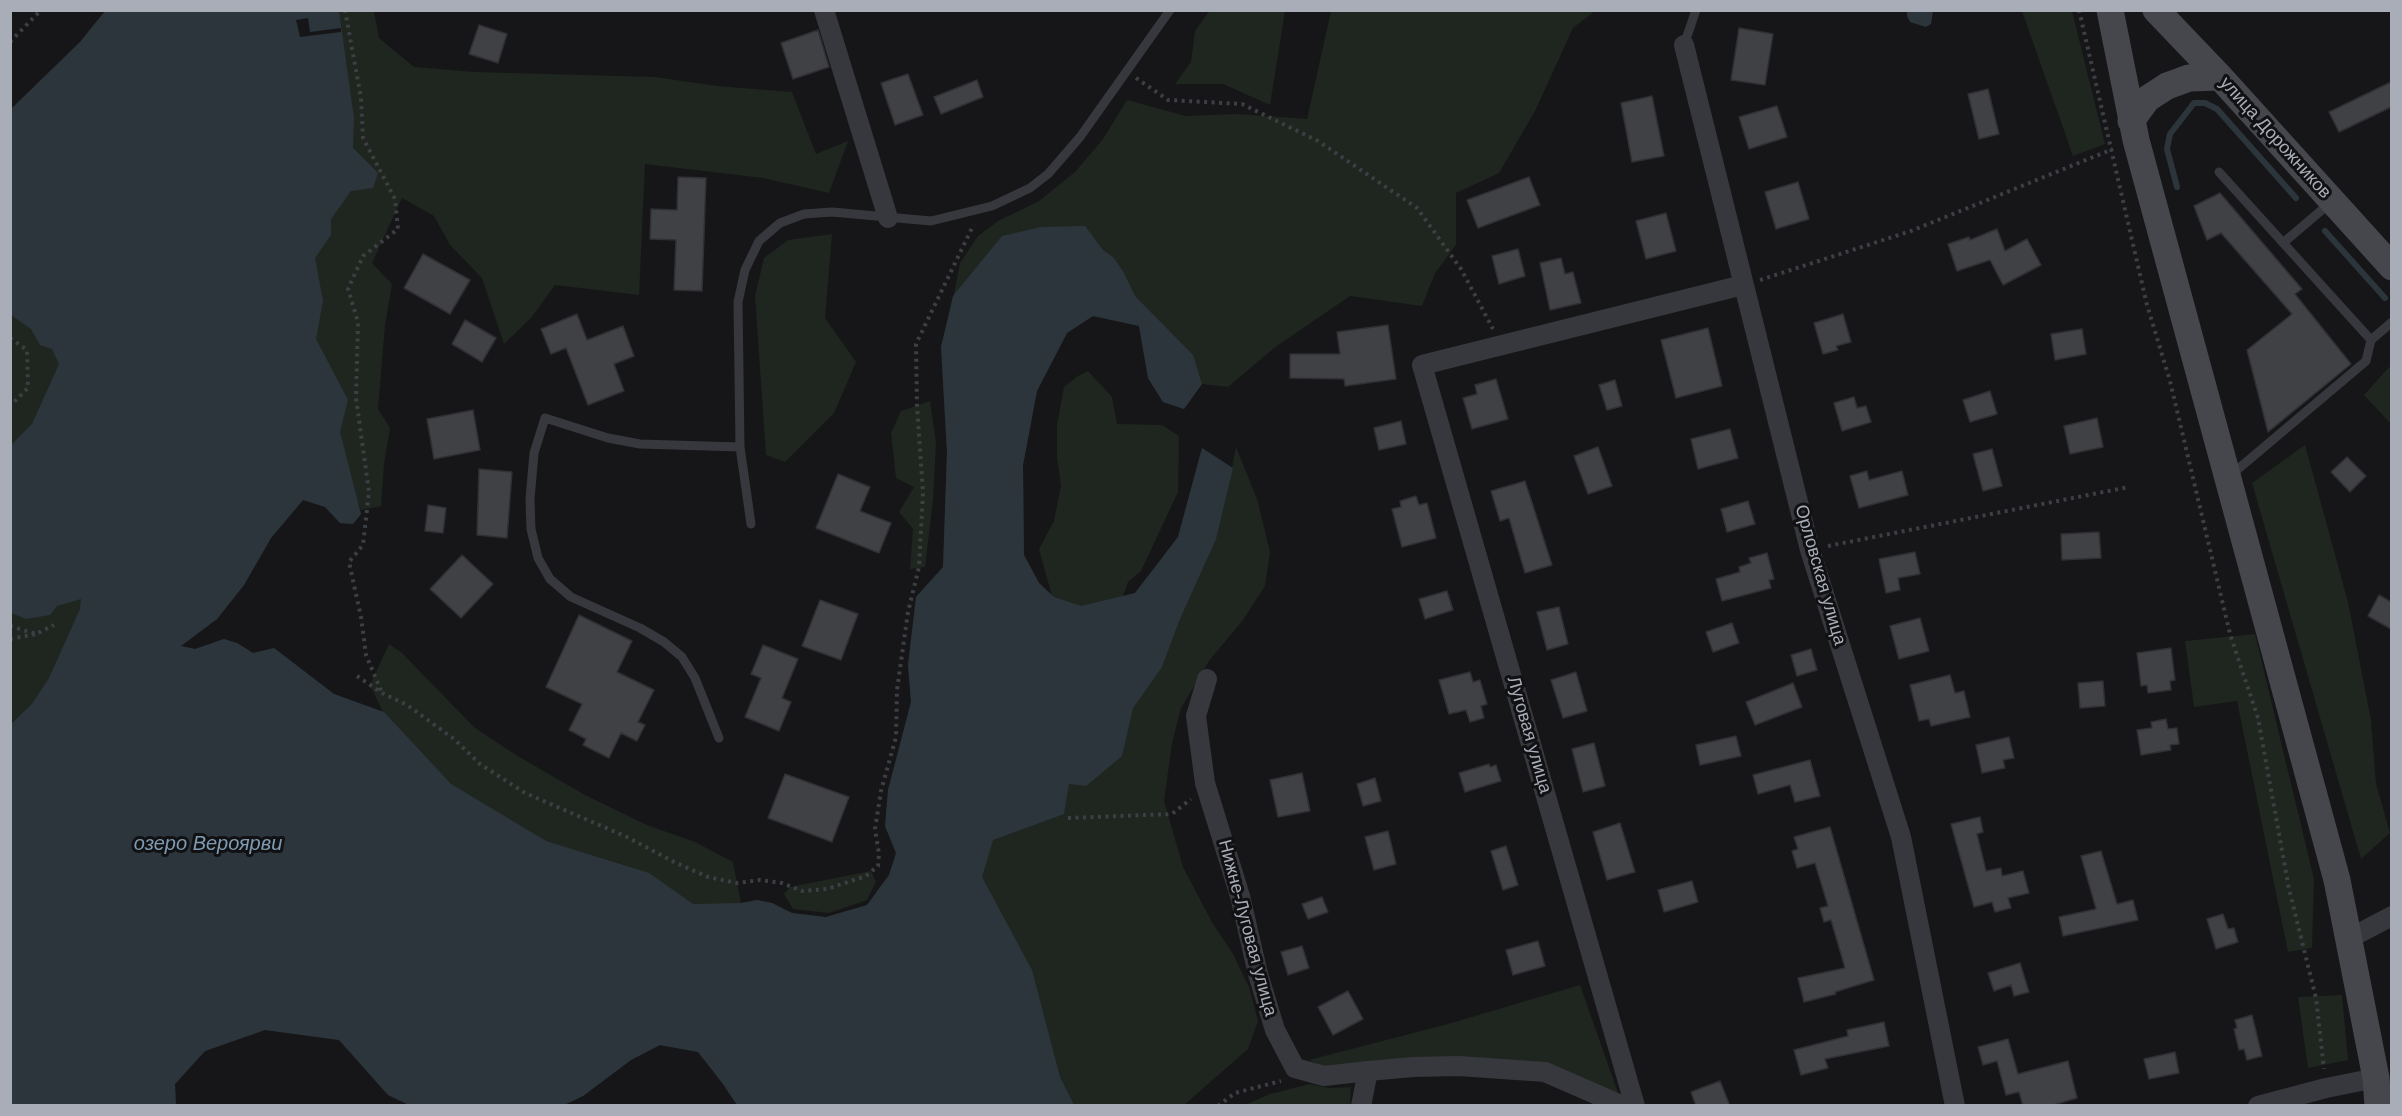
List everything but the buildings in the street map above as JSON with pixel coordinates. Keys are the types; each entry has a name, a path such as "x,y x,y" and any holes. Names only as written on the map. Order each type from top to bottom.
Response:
{"main road":[{"path":"2110,10 2126,137 2228,478 2328,846 2350,938 2376,1078 2378,1106"},
{"name":"улица Дорожников","path":"2156,10 2391,267"},
{"path":"2126,137 2147,99 2167,86 2189,78 2220,78"}],"street":[{"path":"824,10 888,218"},
{"name":"Орловская улица","path":"1684,45 1810,550 1901,837 1955,1106"},
{"path":"1502,345 1743,285"},
{"name":"Луговая улица","path":"1502,345 1422,365 1635,1106"},
{"name":"Нижне-Луговая улица","path":"1207,679 1196,716 1205,783 1240,896 1258,974 1275,1030 1295,1068 1324,1076 1413,1067 1459,1066 1545,1072 1623,1106"},
{"path":"2350,938 2391,916"},
{"path":"1361,1106 1368,1071"},
{"path":"2258,1106 2326,1088 2376,1078"}],"lane":[{"path":"751,524 740,447 738,302 745,270 759,242 780,223 804,214 832,212 931,221 992,206 1030,188 1048,174 1065,156 1128,73 1170,10"},
{"path":"1684,45 1696,10"},
{"path":"2218,172 2371,340"},
{"path":"2283,243 2332,201"},
{"path":"2228,478 2366,361 2371,340 2391,322"},
{"path":"719,738 695,678 682,657 640,627 571,597 550,579 538,558 531,529 530,499 534,453 545,418 608,438 640,444 740,447"}],"path":[{"path":"10,42 41,10"},
{"path":"345,10 361,98 363,138 395,199 398,229 363,256 348,289 358,322 356,398 369,492 363,545 349,562 361,617 366,655 382,693"},
{"path":"2079,10 2126,137 2147,305 2170,381 2230,634 2258,718 2289,889 2316,998 2326,1088"},
{"path":"1128,73 1168,100 1242,104 1318,141 1417,208 1461,268 1502,345"},
{"path":"1743,285 1911,231 2126,137"},
{"path":"357,676 382,693 407,705 454,739 480,764 525,793 617,832 708,877 737,883 760,880 782,883 802,891 827,889 866,876 878,866 879,854 875,829 881,791 896,737 897,690 906,623 919,567 923,493 917,406 916,344 972,228 982,223"},
{"path":"10,338 27,350 28,388 10,406"},
{"path":"1810,550 2129,487"},
{"path":"10,639 36,634 54,625"},
{"path":"10,626 36,634"},
{"path":"1068,818 1172,814"},
{"path":"1218,1106 1235,1093 1285,1080"}],"shaded area":[{"path":"1210,10 1285,11 1270,105 1223,84 1175,84 1191,62 1195,31"},
{"name":"озеро Вероярви","path":"105,11 374,11 379,38 414,67 475,72 655,77 717,86 792,92 816,154 848,141 829,193 763,178 645,164 639,295 555,285 531,318 504,344 482,278 450,245 434,216 402,198 372,263 392,284 385,325 378,409 390,428 384,464 381,506 361,510 358,503 361,514 353,524 340,523 325,507 303,500 271,538 244,585 217,619 181,646 195,649 224,639 237,643 253,653 274,648 334,694 383,712 370,685 389,644 402,653 475,728 516,755 585,795 647,825 695,842 733,862 741,903 757,900 772,903 792,913 826,917 867,905 889,875 896,853 885,826 888,790 911,702 908,665 916,597 943,567 947,452 941,347 960,263 978,236 998,221 1039,201 1075,172 1103,139 1127,100 1186,116 1236,114 1307,119 1331,11 1595,11 1573,28 1535,111 1499,173 1456,193 1456,245 1435,273 1422,306 1350,296 1274,348 1228,387 1202,384 1184,409 1163,402 1148,378 1139,326 1093,316 1067,333 1037,391 1023,465 1024,555 1039,583 1052,596 1039,549 1054,521 1061,486 1057,457 1057,425 1064,387 1088,371 1112,397 1117,424 1162,425 1179,436 1178,492 1141,571 1128,582 1123,596 1135,593 1178,537 1202,448 1232,468 1236,447 1257,499 1270,552 1265,586 1243,620 1209,661 1181,708 1172,743 1164,801 1183,867 1213,924 1233,954 1249,987 1258,1021 1248,1049 1184,1105 737,1105 698,1052 660,1045 631,1060 583,1096 564,1105 409,1105 388,1095 339,1040 265,1030 205,1051 175,1084 176,1105 11,1106 11,109 80,42"},
{"path":"2022,11 2072,11 2105,144 2073,156"},
{"path":"832,234 825,318 856,362 834,413 785,462 766,455 755,296 764,258 788,240"},
{"path":"2391,365 2391,424 2364,395"},
{"path":"930,401 936,443 933,500 925,567 910,569 913,529 899,512 914,487 896,478 891,433 901,411"},
{"path":"2305,445 2348,602 2371,720 2376,784 2390,833 2361,859 2252,483"},
{"path":"2255,634 2314,879 2312,948 2288,952 2237,701 2194,707 2185,641"},
{"path":"871,871 876,882 867,900 829,913 793,909 784,894 790,887"},
{"path":"1580,985 1618,1093 1545,1063 1324,1068 1309,1060 1448,1024"},
{"path":"2342,995 2348,1060 2308,1068 2298,997"},
{"path":"1310,1084 1329,1088 1351,1087 1350,1105 1245,1105 1270,1094"}],"water":[{"name":"озеро Вероярви","path":"105,11 339,11 354,118 353,148 378,173 373,188 351,191 331,219 331,235 315,258 323,301 316,339 348,400 340,432 361,514 353,524 340,523 325,507 303,500 271,538 244,585 217,619 181,646 195,649 224,639 237,643 253,653 274,648 334,694 384,712 451,784 546,841 649,873 693,904 741,903 757,900 772,903 792,913 826,917 867,905 889,875 896,853 885,826 888,790 911,702 908,665 916,597 943,567 947,452 941,347 953,296 1002,236 1041,227 1085,226 1103,250 1113,257 1123,271 1135,296 1193,355 1202,384 1184,409 1163,402 1148,378 1139,326 1093,316 1067,333 1037,391 1023,465 1024,555 1039,583 1054,597 1081,606 1135,593 1178,537 1202,448 1233,468 1216,539 1179,621 1162,667 1133,708 1122,756 1086,786 1069,784 1064,814 993,840 982,877 1032,970 1060,1077 1074,1105 737,1105 698,1052 660,1045 631,1060 583,1096 564,1105 409,1105 388,1095 339,1040 265,1030 205,1051 175,1084 176,1105 11,1105 11,724 32,704 49,678 80,609 81,599 57,606 50,615 26,619 11,613 10,446 32,424 59,364 52,349 40,345 31,329 11,315 11,109 80,42"},
{"path":"1907,11 1933,11 1931,24 1926,27 1910,22"}],"pier":[{"path":"308,18 310,32 341,28 341,32 300,37 296,20"}],"waterway":[{"path":"2177,187 2167,149 2170,134 2194,103 2205,103 2217,109 2296,198"},
{"path":"2325,231 2385,298"}]}
